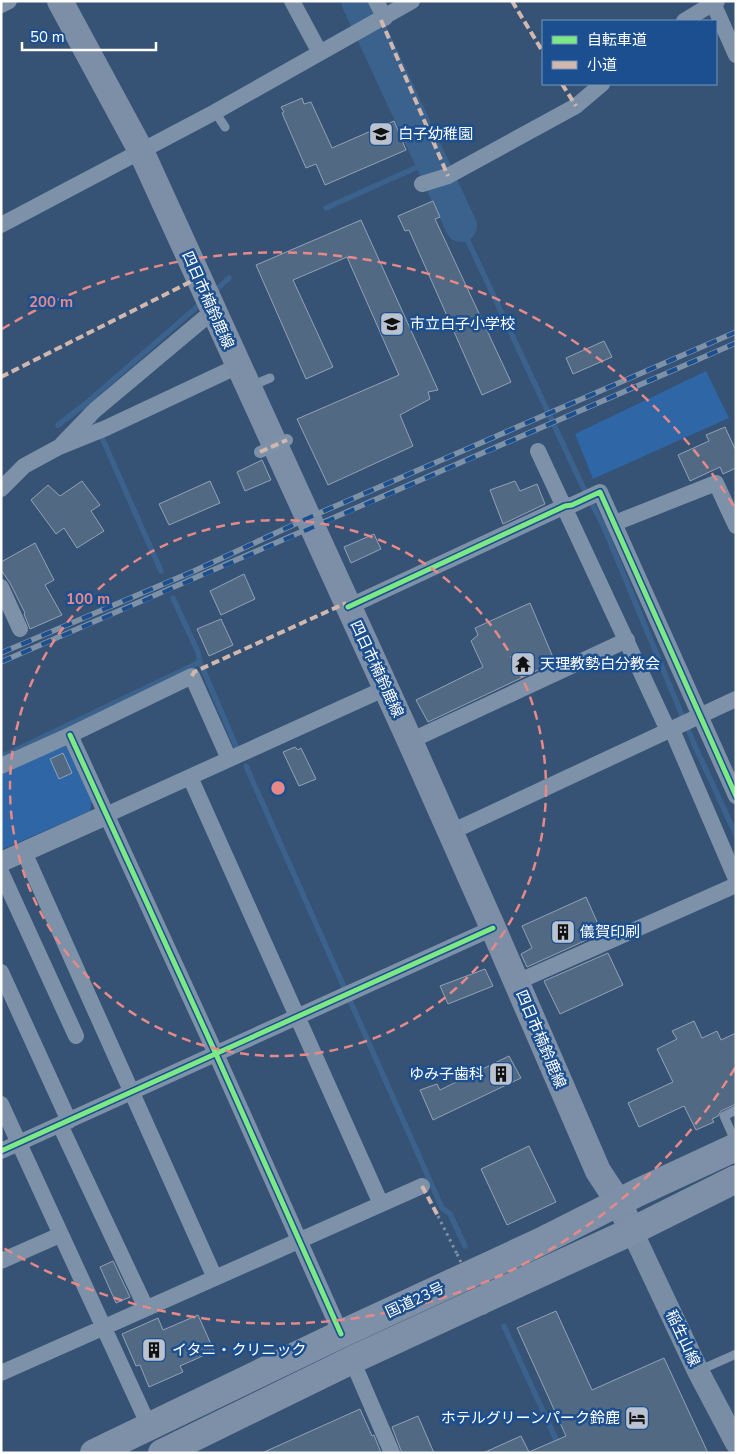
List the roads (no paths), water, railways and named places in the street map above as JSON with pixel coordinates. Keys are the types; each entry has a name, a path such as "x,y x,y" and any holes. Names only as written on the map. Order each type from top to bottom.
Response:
{"highway":[{"name":"国道23号","path":"94,1453 341,1334 540,1242 736,1145"},
{"name":"国道23号","path":"162,1453 352,1360 632,1231 736,1179"}],"main road":[{"name":"四日市楠鈴鹿線","path":"60,1 141,151 213,311 252,377 348,607 451,832 598,1171 619,1204 632,1231"},
{"name":"稲生山線","path":"632,1231 698,1371 736,1443"}],"street":[{"path":"1,5 9,1"},
{"path":"292,1 320,53"},
{"path":"376,1 382,19"},
{"path":"1,224 215,112 412,1"},
{"path":"686,20 715,2 734,48"},
{"path":"422,184 448,176 576,106 601,85"},
{"path":"1,489 24,466 59,447 94,423 213,311"},
{"path":"94,423 252,377"},
{"path":"260,452 288,440"},
{"path":"538,451 568,505 666,726 672,730 736,879"},
{"path":"615,523 716,483 736,526"},
{"path":"348,607 600,492 736,796"},
{"path":"1,587 20,629"},
{"path":"410,741 627,640"},
{"path":"1,766 192,676 230,759"},
{"path":"1,862 386,688"},
{"path":"451,832 736,699"},
{"path":"70,735 216,1054 341,1334"},
{"path":"190,777 381,1204"},
{"path":"24,852 215,1278"},
{"path":"1,872 76,1036"},
{"path":"517,982 736,885"},
{"path":"1,1152 493,928"},
{"path":"1,972 146,1308"},
{"path":"1,1104 149,1426"},
{"path":"1,1373 422,1186"},
{"path":"1,1261 60,1235"},
{"path":"352,1360 392,1453"}],"lane":[{"path":"215,112 225,127"},
{"path":"736,1110 724,1116 736,1145"},
{"path":"698,1371 736,1354"}],"waterway":[{"path":"357,1 461,226"},
{"path":"326,208 431,161"},
{"path":"461,226 583,487 603,525 694,744 736,835"},
{"path":"214,292 229,278"},
{"path":"161,571 103,440 84,405 198,306"},
{"path":"58,425 84,405"},
{"path":"173,598 198,652 200,662 236,746"},
{"path":"1,757 200,662"},
{"path":"246,766 442,1208 450,1214 465,1246"},
{"path":"504,1326 559,1446"}],"railway":[{"path":"1,653 194,571 308,518 736,332"},
{"path":"1,662 736,343"}],"place":[{"name":"白子幼稚園","path":"381,134"},
{"name":"市立白子小学校","path":"392,324"},
{"name":"天理教勢白分教会","path":"523,664"},
{"name":"儀賀印刷","path":"563,932"},
{"name":"ゆみ子歯科","path":"501,1074"},
{"name":"イタニ・クリニック","path":"154,1350"},
{"name":"ホテルグリーンパーク鈴鹿","path":"637,1418"}]}
